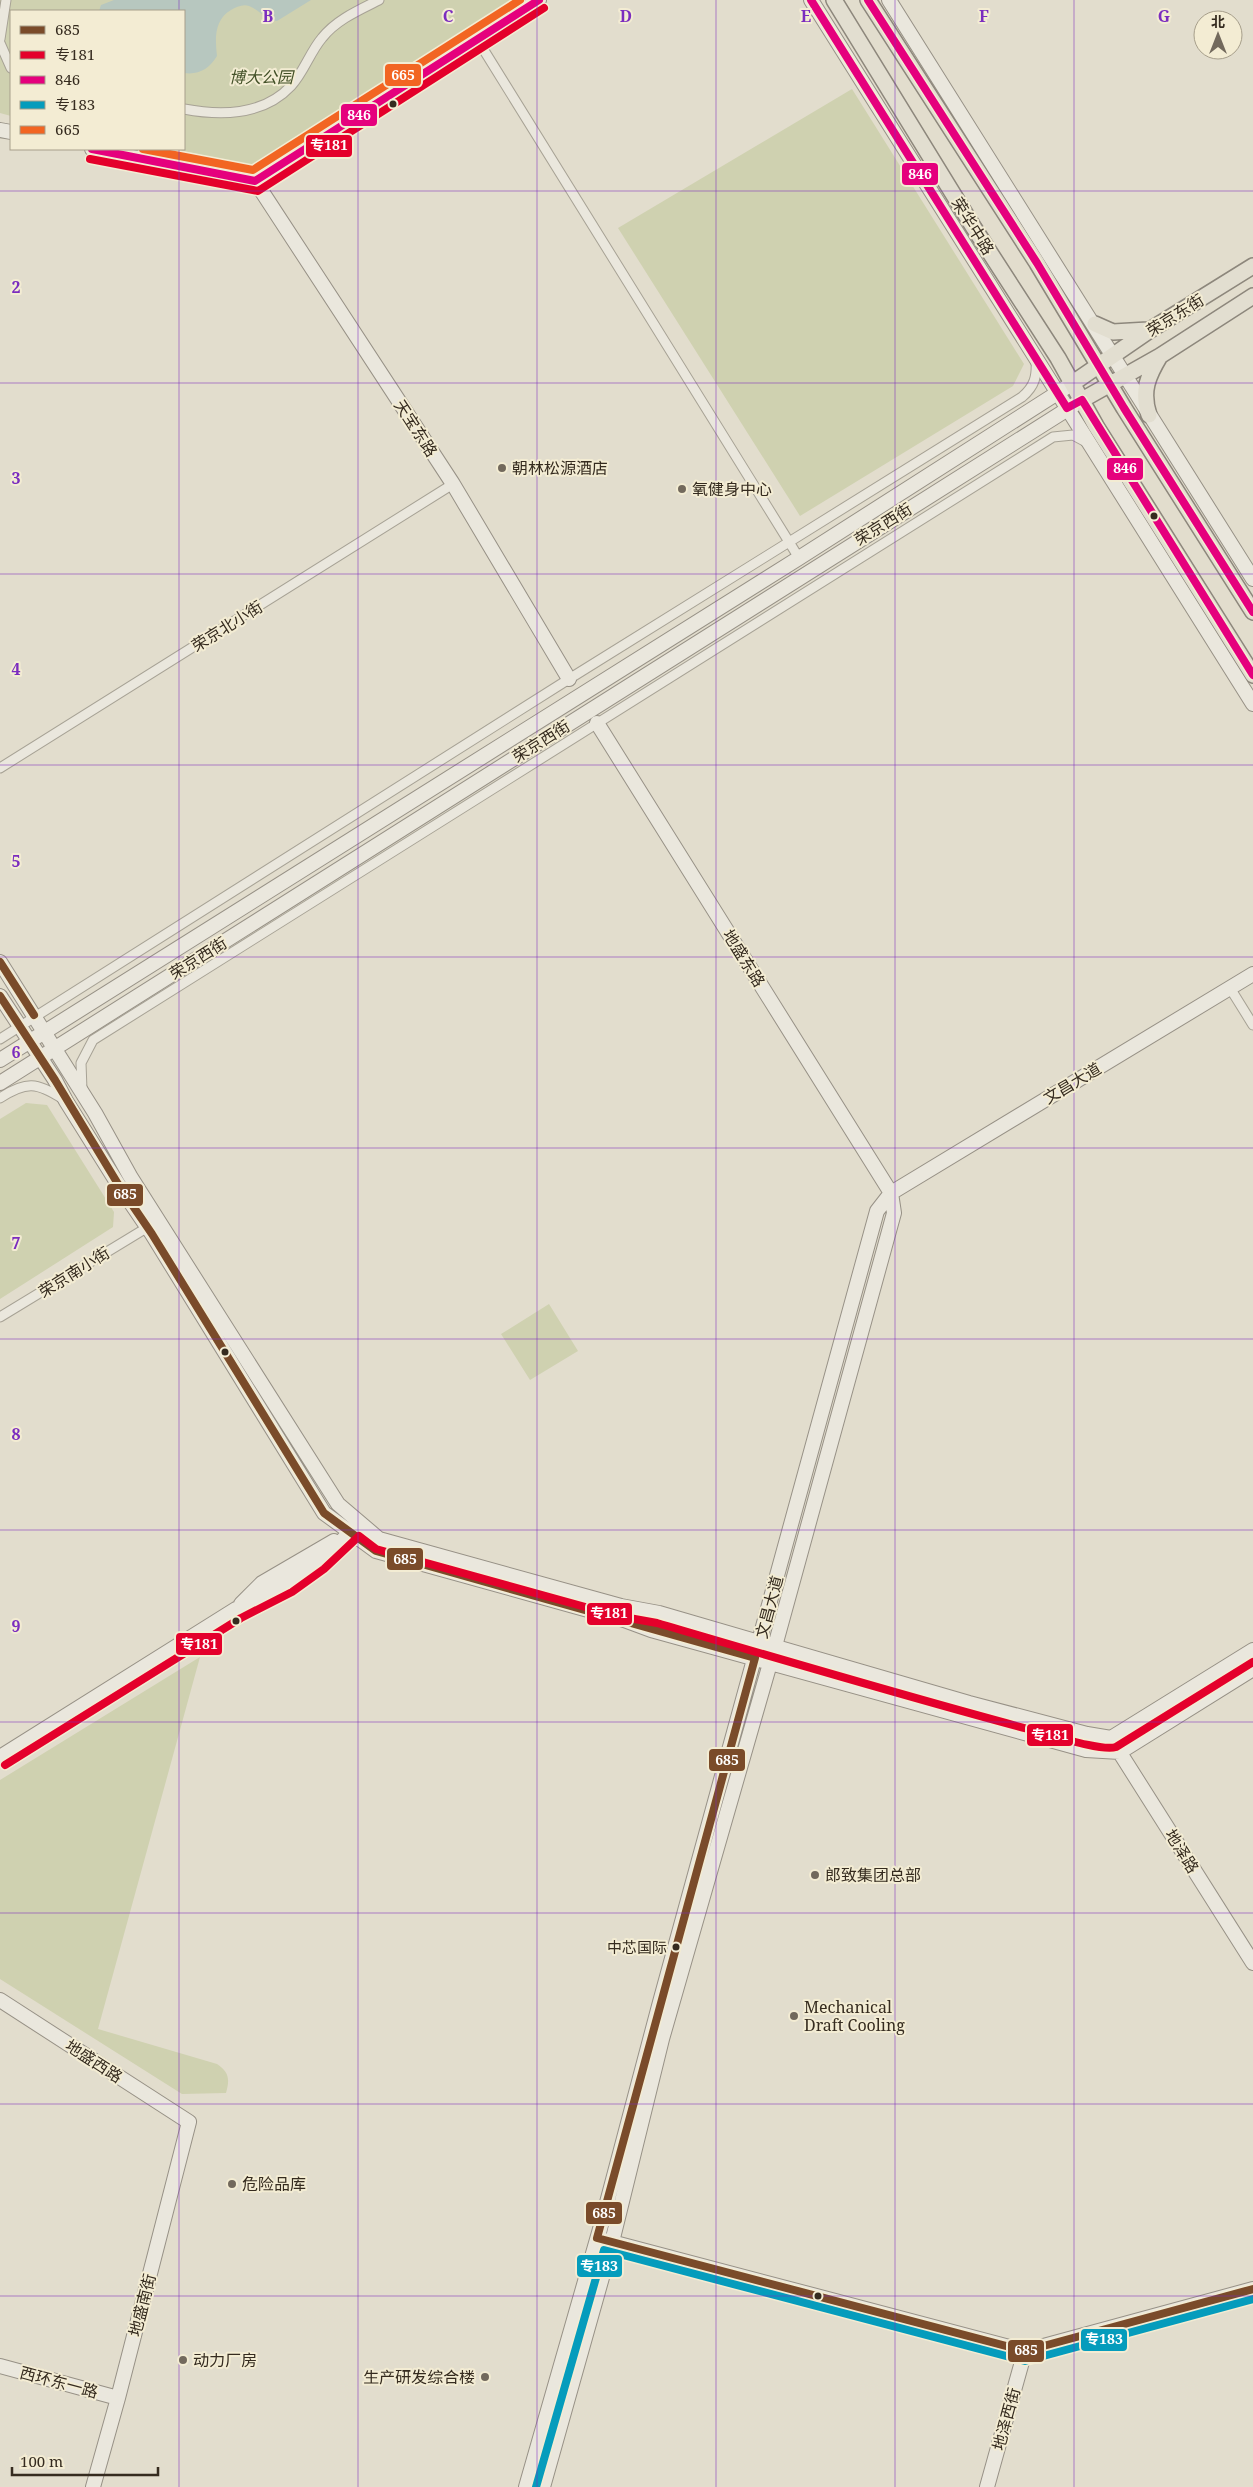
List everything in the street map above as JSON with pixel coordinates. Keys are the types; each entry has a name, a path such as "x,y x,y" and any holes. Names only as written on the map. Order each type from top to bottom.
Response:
{"main road":[{"name":"荣华中路","path":"834,0 1253,674"},
{"name":"荣华中路","path":"868,0 876,7 1253,612"},
{"name":"荣京东街","path":"1073,383 1150,330 1253,266"},
{"name":"荣京东街","path":"1082,400 1160,356 1253,296"},
{"path":"1095,324 1113,332 1150,330"},
{"path":"1149,415 1146,405 1145,388 1160,356"}],"street":[{"path":"6,0 0,41 10,66"},
{"path":"185,109 213,114 244,112 277,98 291,86 322,37 334,26 367,3 379,0"},
{"path":"97,150 255,182 539,0"},
{"path":"811,0 1253,704"},
{"path":"889,0 1095,324 1149,415 1253,579"},
{"path":"477,39 799,558"},
{"name":"天宝东路","path":"255,182 453,484 569,679"},
{"path":"974,228 982,271"},
{"path":"0,1039 569,679 1022,397 1031,389 1034,382 1035,357"},
{"name":"荣京西街","path":"0,1060 799,558 1073,383"},
{"name":"荣京西街","path":"0,1083 1082,400"},
{"path":"82,1092 80,1063 93,1040 1053,437 1073,435 1090,444"},
{"name":"荣京北小街","path":"0,768 453,484"},
{"path":"1207,506 1213,549"},
{"name":"地盛东路","path":"597,723 891,1193"},
{"path":"0,962 82,1092 130,1176 338,1504 354,1527 376,1551 624,1620 651,1630 1086,1750 1120,1752 1253,1669"},
{"name":"文昌大道","path":"526,2487 597,2238 878,1211 891,1193 1253,974"},
{"path":"1230,988 1253,1025"},
{"path":"0,996 148,1227 324,1513 379,1540 621,1606 659,1613 969,1703 1087,1734 1111,1738 1253,1650"},
{"path":"0,1098 16,1087 34,1085 47,1088 66,1101"},
{"name":"文昌大道","path":"543,2487 612,2242 662,2039 775,1646 894,1212 891,1193"},
{"name":"荣京南小街","path":"0,1318 148,1227"},
{"path":"0,1756 236,1609 262,1583 354,1527"},
{"name":"地泽路","path":"1111,1738 1253,1963"},
{"name":"地盛西路","path":"0,2000 189,2122"},
{"name":"地盛南街","path":"93,2487 118,2398 189,2122"},
{"path":"597,2238 1025,2351 1253,2289"},
{"name":"地泽西街","path":"987,2487 1025,2351"},
{"name":"西环东一路","path":"0,2366 118,2398"}],"green space":[{"name":"博大公园","path":"0,0 528,0 270,162 252,165 177,150 185,150 185,10 10,10 10,116 0,113"},
{"path":"852,89 1024,364 1013,386 800,516 618,228"},
{"path":"26,1103 47,1105 114,1212 113,1227 0,1299 0,1119"},
{"path":"549,1304 578,1351 530,1380 501,1334"},
{"path":"200,1657 98,2029 217,2064 226,2073 228,2084 226,2093 182,2094 0,1979 0,1780"}],"shaded area":[{"path":"114,0 311,0 277,21 269,19 247,5 231,10 221,19 217,30 217,56 203,70 194,73 185,73 185,10 99,10 101,5"}],"transit line":[{"name":"665","path":"148,150 253,170 520,0"},
{"name":"846","path":"97,150 255,181 539,0"},
{"name":"846","path":"811,0 1067,408 1082,400 1253,675"},
{"name":"846","path":"868,0 1037,263 1124,408 1253,612"},
{"name":"专181","path":"90,159 258,191 544,8"},
{"name":"685","path":"0,962 34,1015"},
{"name":"685","path":"0,996 55,1080 118,1184 152,1234 324,1513 376,1551 755,1658 597,2238 1025,2351 1253,2289"},
{"name":"专181","path":"5,1765 241,1618 292,1592 324,1569 359,1536 376,1549 618,1616 657,1623 935,1704 1098,1747 1116,1747 1253,1662"},
{"name":"专183","path":"536,2487 604,2250 1025,2361 1253,2299"}],"place":[{"name":"朝林松源酒店","path":"502,468"},
{"name":"氧健身中心","path":"682,489"},
{"name":"郎致集团总部","path":"815,1875"},
{"name":"中芯国际","path":"676,1947"},
{"name":"Mechanical Draft Cooling","path":"794,2016"},
{"name":"危险品库","path":"232,2184"},
{"name":"动力厂房","path":"183,2360"},
{"name":"生产研发综合楼","path":"485,2377"}]}
